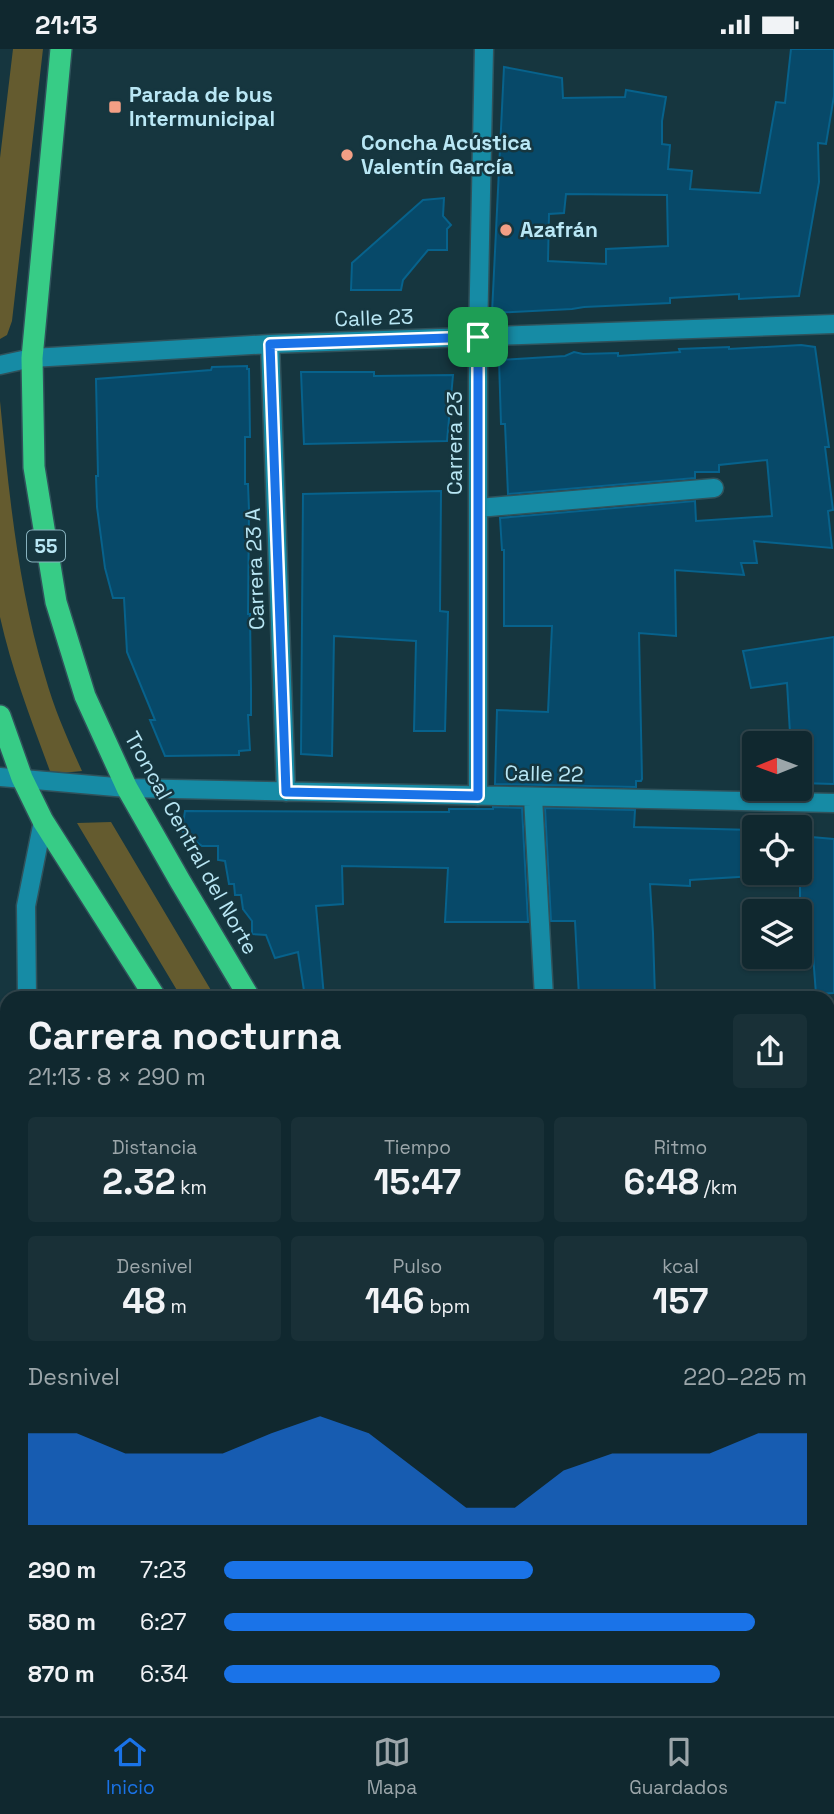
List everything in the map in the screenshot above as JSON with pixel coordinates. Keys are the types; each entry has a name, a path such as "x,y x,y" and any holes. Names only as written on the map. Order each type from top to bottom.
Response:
{"highway":[{"name":"Troncal Central del Norte","path":"61,49 32,358 34,467 56,602 85,697 127,788 246,991"},
{"path":"0,716 22,778 43,821 151,991"}],"street":[{"name":"Carrera 23","path":"478,796 478,337 484,49"},
{"name":"Calle 23","path":"0,365 32,358 270,344 834,324"},
{"name":"Carrera 23 A","path":"270,344 286,792"},
{"path":"478,508 714,488"},
{"name":"Calle 22","path":"0,777 127,788 834,803"},
{"path":"533,797 544,991"},
{"path":"27,991 26,906 43,821"}],"shaded area":[{"path":"13,49 43,49 12,321 7,335 0,339 0,158"},
{"path":"0,401 11,505 28,609 53,700 82,771 51,774 16,677 0,617"},
{"path":"111,822 211,991 177,991 77,823"}],"building":[{"path":"791,49 834,49 834,96 826,144 818,143 819,182 799,296 739,299 739,294 670,298 670,303 492,313 504,67 562,78 563,98 625,97 626,90 666,97 662,144 670,145 668,169 692,171 690,189 760,193 776,102 785,103","holes":["566,194 667,195 668,246 606,249 606,264 548,261 549,214 564,213"]},
{"path":"444,198 443,216 451,225 447,229 447,250 428,250 403,280 401,290 351,290 352,263 423,200"},
{"path":"801,345 815,347 829,447 825,447 833,510 828,511 832,548 754,541 757,563 741,563 744,575 675,570 676,636 639,633 642,779 636,781 636,787 495,784 497,710 548,712 552,626 504,626 504,550 500,518 695,501 696,521 772,516 767,460 719,465 719,472 695,472 695,478 508,494 505,424 501,424 499,360 565,356 574,352 618,353 618,356 680,352 679,349"},
{"path":"247,366 250,437 245,437 245,484 248,484 249,510 250,750 239,751 239,755 165,756 150,720 155,720 127,652 124,598 113,598 105,568 97,507 96,379"},
{"path":"301,372 374,372 374,376 453,375 447,441 304,444"},
{"path":"441,491 440,611 448,612 445,731 414,731 416,641 334,636 332,756 301,754 303,494"},
{"path":"834,637 834,784 812,783 812,731 790,731 787,683 751,688 743,651"},
{"path":"522,808 528,922 445,922 448,868 342,866 343,904 316,906 323,991 304,991 298,952 275,958 266,935 252,934 252,921 243,909 241,895 235,895 234,884 229,884 225,861 218,860 218,846 202,846 182,831 185,811 449,812 449,809"},
{"path":"545,808 635,810 634,827 742,830 742,877 690,880 690,886 650,884 655,991 579,991 575,921 551,921"},
{"path":"812,837 834,839 834,991 816,991 812,899 800,899 800,885 812,885"}],"place":[{"name":"Parada de bus Intermunicipal","path":"115,107"},
{"name":"Concha Acústica Valentín García","path":"347,155"},
{"name":"Azafrán","path":"506,230"}],"route":[{"path":"478,337 478,796 286,792 270,344 478,337"}]}
